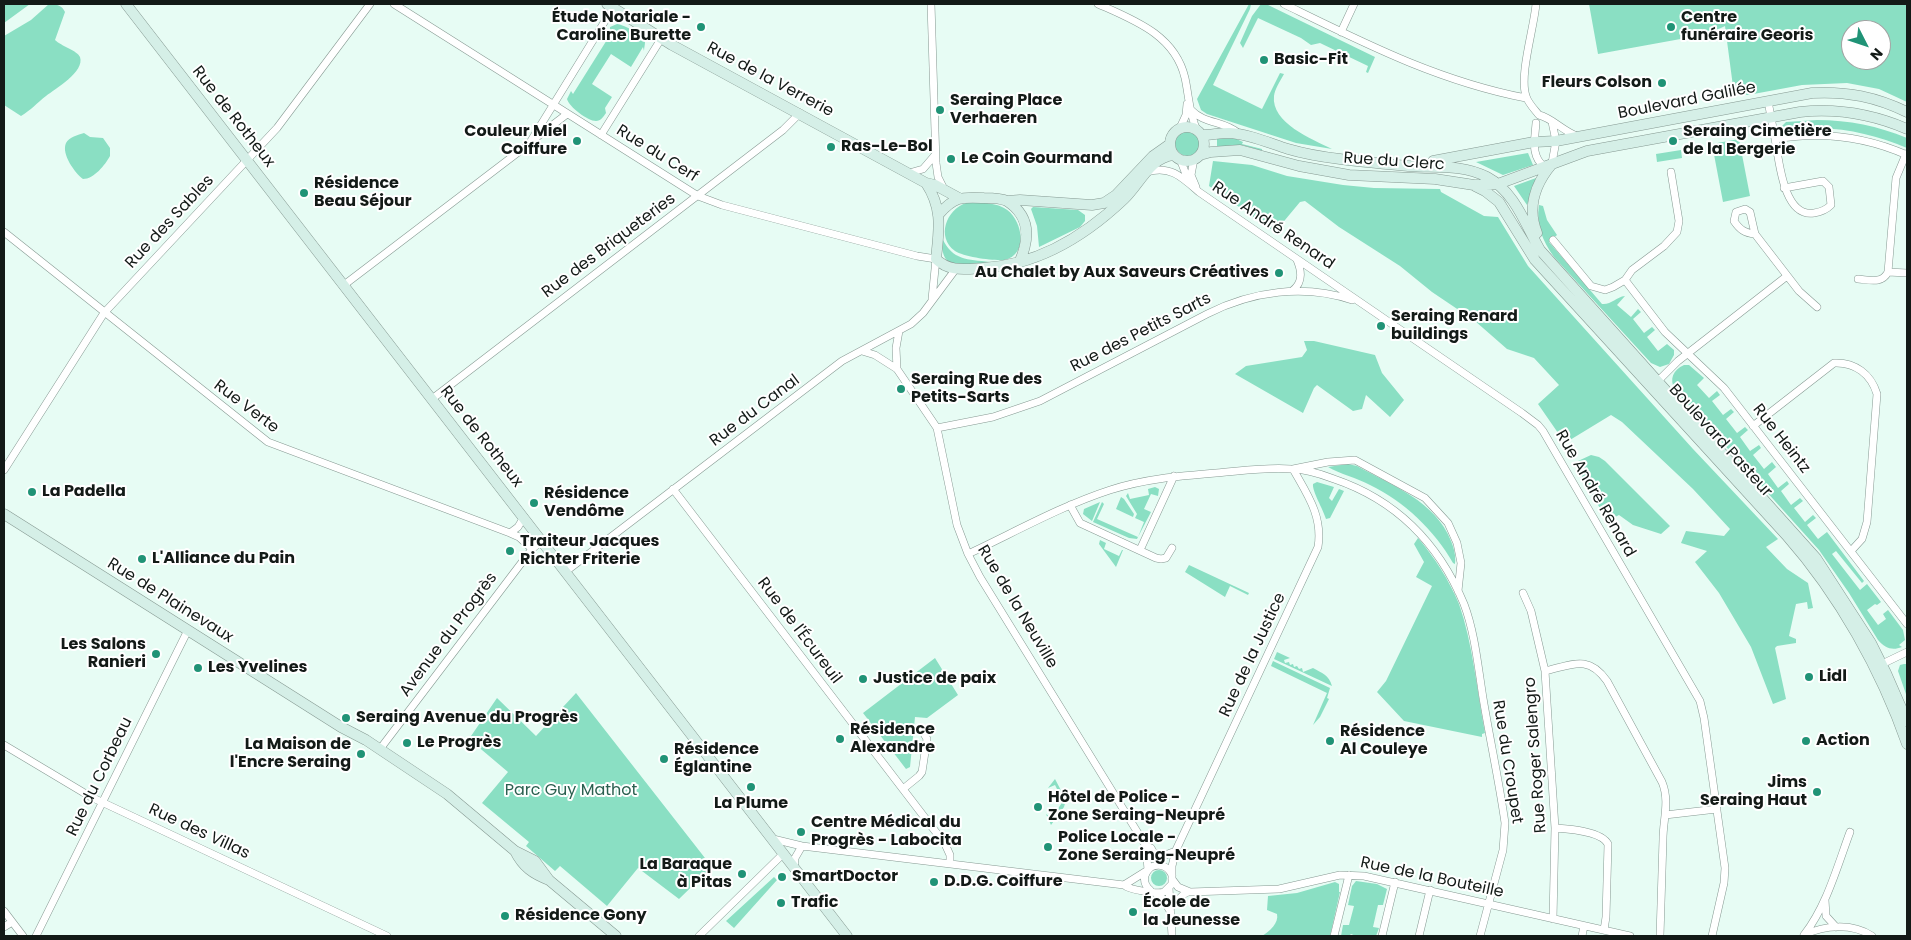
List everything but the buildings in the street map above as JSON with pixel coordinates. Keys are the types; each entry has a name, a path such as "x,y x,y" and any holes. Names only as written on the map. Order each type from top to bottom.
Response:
{"street":[{"name":"Rue de Rotheux","path":"126,4 524,517 782,855 847,936"},
{"name":"Rue des Sables","path":"4,470 104,313 290,113 370,4"},
{"name":"Rue du Cerf","path":"394,4 698,196 722,205 917,256 936,259"},
{"path":"931,4 936,170 945,190"},
{"path":"936,259 946,267 955,270 1000,267 1032,259 1086,231 1127,189 1161,158 1177,157 1186,161 1197,157 1204,146 1200,133 1192,121 1185,80 1180,64 1166,42 1145,26 1098,4"},
{"path":"1284,4 1391,56 1437,74 1500,93 1526,98"},
{"path":"1341,32 1354,4"},
{"path":"1536,4 1534,26 1524,77 1526,98 1539,115 1547,117 1561,129 1577,136"},
{"path":"529,144 610,6"},
{"name":"Rue de la Verrerie","path":"610,6 661,39 958,198"},
{"path":"601,135 661,39"},
{"name":"Boulevard Galilée","path":"1471,155 1534,142 1556,141 1812,93 1848,93 1878,99 1907,112"},
{"path":"1768,101 1784,188 1797,207 1808,214 1824,211 1831,204 1829,187 1823,182 1784,188"},
{"path":"940,214 949,203 958,198 995,199 1007,202 1020,200 1099,204 1110,200 1127,189 1153,156 1170,144 1173,135 1180,128 1186,115 1188,102"},
{"path":"1191,110 1197,116 1230,128 1240,135"},
{"name":"Boulevard Galilée","path":"1498,184 1587,151 1812,111 1843,111 1870,116 1907,129"},
{"name":"Rue des Briqueteries","path":"432,398 784,130 800,113"},
{"path":"344,285 567,114"},
{"path":"1521,145 1531,135 1539,115"},
{"path":"1536,123 1534,142 1536,157 1540,164 1549,165 1556,141 1551,121"},
{"path":"1180,128 1189,127 1200,133"},
{"name":"Rue du Clerc","path":"1200,133 1215,136 1228,133 1240,135 1315,156 1410,166 1459,168 1475,172 1498,184"},
{"path":"1775,139 1802,135 1844,136 1880,144 1906,154 1896,178 1888,272 1886,277 1879,281 1858,279"},
{"path":"1170,144 1177,157"},
{"name":"Rue du Clerc","path":"1197,157 1211,152 1240,150 1298,166 1332,172 1383,178 1435,179 1474,185 1498,184"},
{"path":"919,177 935,155"},
{"name":"Rue du Clerc","path":"1410,166 1417,162 1432,162 1471,155"},
{"name":"Rue André Renard","path":"1177,157 1189,183"},
{"name":"Rue André Renard","path":"1197,157 1191,175 1199,192"},
{"name":"Boulevard Pasteur","path":"1544,253 1544,248 1532,221 1532,212 1538,185 1549,165"},
{"name":"Rue André Renard","path":"1147,172 1157,169 1169,170 1189,183 1199,192 1527,417 1538,425 1549,439 1625,574 1700,701 1717,809 1724,876 1712,936"},
{"path":"919,177 934,176 936,170"},
{"path":"1553,240 1591,286 1605,290 1625,280 1632,270 1664,246 1678,232 1679,222 1671,172"},
{"path":"919,177 936,201 940,214 932,299"},
{"name":"Boulevard Pasteur","path":"1498,184 1514,201 1540,250 1805,545 1853,614 1882,664 1907,721"},
{"name":"Boulevard Pasteur","path":"1474,185 1498,202 1535,260 1798,549 1829,591 1869,659 1907,744"},
{"path":"1007,202 1021,215 1027,230 1027,244 1019,263"},
{"name":"Rue Verte","path":"4,232 268,442 510,533 519,537 532,549"},
{"path":"1755,234 1799,291 1816,307"},
{"path":"1292,291 1299,284 1301,275 1296,258"},
{"name":"Rue du Canal","path":"565,572 842,361 900,331 918,318 955,270"},
{"path":"1888,272 1907,273"},
{"path":"1657,382 1678,361 1787,276"},
{"name":"Rue Heintz","path":"1625,280 1665,332 1720,384 1907,624"},
{"name":"Rue des Petits Sarts","path":"937,428 993,417 1024,407 1054,394 1219,308 1256,296 1292,291 1321,292 1361,304"},
{"path":"897,369 896,348 900,331"},
{"name":"Rue de la Neuville","path":"862,351 875,355 897,369 937,428 957,525 968,554 980,577 1146,846 1148,870"},
{"path":"1754,426 1834,363 1848,363 1863,372 1874,386 1877,394 1866,527 1862,539 1850,551"},
{"name":"Rue du Croupet","path":"968,554 1070,505 1127,485 1174,476 1263,469 1293,469 1328,462 1354,460 1425,498 1448,523 1457,543 1461,563 1458,591"},
{"name":"Rue du Croupet","path":"1293,469 1324,476 1361,490 1391,507 1413,525 1428,542 1445,567 1467,613 1505,823 1503,850 1480,936"},
{"name":"Rue de la Justice","path":"1172,877 1175,851 1318,546 1320,535 1316,512 1293,469"},
{"path":"1140,550 1174,476"},
{"name":"Rue de l'Écureuil","path":"673,489 945,844 950,855 950,863"},
{"path":"1070,505 1080,523 1161,560 1166,558 1172,548"},
{"name":"Rue de Plainevaux","path":"4,514 380,749 447,794 515,851 523,865 533,874 550,880 616,936"},
{"path":"510,533 518,527 524,517"},
{"name":"Avenue du Progrès","path":"380,749 532,549 542,541"},
{"name":"Rue Roger Salengro","path":"1523,593 1531,611 1544,671 1555,828 1553,919"},
{"name":"Rue du Corbeau","path":"36,936 188,630"},
{"path":"1869,659 1882,664 1907,652"},
{"path":"1544,671 1584,663 1593,666 1602,674 1662,782 1666,794 1666,815 1663,836 1660,936"},
{"path":"1879,679 1882,664"},
{"path":"903,789 922,772 927,739 922,730"},
{"name":"Rue des Villas","path":"4,745 103,802 387,936"},
{"path":"1666,815 1717,809"},
{"path":"1555,828 1600,836 1608,844 1604,930"},
{"path":"1802,936 1815,921 1825,900 1850,832"},
{"path":"770,838 800,848 950,863 1124,885 1129,888 1153,892 1168,891"},
{"path":"699,936 782,855 784,848 792,844"},
{"name":"Rue de la Neuville","path":"1146,846 1150,846 1161,865"},
{"path":"782,855 788,855 800,848"},
{"path":"794,870 794,861 800,848"},
{"path":"1154,853 1163,856 1175,851"},
{"name":"Rue de la Justice","path":"1161,865 1175,851"},
{"path":"1124,885 1155,865 1167,868 1178,887 1186,893 1171,909"},
{"path":"1148,870 1144,878 1145,883 1153,892 1163,898 1171,909"},
{"path":"1334,936 1349,875"},
{"name":"Rue de la Bouteille","path":"1168,891 1186,893 1278,889 1331,876 1364,876 1630,936"},
{"path":"1172,877 1168,891 1172,936"},
{"path":"1382,936 1395,882"},
{"path":"1419,936 1430,890"},
{"path":"1821,929 1826,925 1828,919 1825,900"},
{"path":"4,911 23,936"},
{"path":"1828,919 1836,927"},
{"path":"1815,921 1821,929"},
{"path":"4,927 12,922"},
{"path":"1582,936 1584,926"},
{"path":"1802,936 1821,929 1836,927 1857,929 1872,936"}],"green space":[{"path":"4,4 30,4 4,23"},
{"path":"49,4 58,5 65,12 55,40 79,55 80,63 68,80 21,116 4,105 4,36 31,20"},
{"path":"1249,4 1251,4 1250,9 1213,85 1262,109 1280,73 1284,74 1274,96 1275,106 1279,114 1294,129 1332,149 1296,143 1207,114 1201,110 1197,99"},
{"path":"1261,4 1266,4 1375,57 1368,73 1366,72 1368,66 1320,43 1311,45 1301,38 1258,18 1243,48 1240,43 1252,16"},
{"path":"1589,4 1907,4 1907,102 1879,89 1847,83 1802,85 1748,95 1734,94 1725,26 1686,38 1598,54"},
{"path":"617,24 629,28 644,39 644,51 643,47 631,67 611,54 592,84 612,97 605,108 606,113 601,120 593,120 575,109 567,99 571,91 573,94 610,35 610,27"},
{"path":"1817,120 1863,124 1885,130 1907,138 1907,148 1886,140 1853,132 1819,128 1788,129 1781,127 1786,122"},
{"path":"1188,130 1197,134 1201,143 1197,152 1188,156 1179,152 1175,143 1179,134"},
{"path":"84,133 90,137 103,138 110,148 110,156 95,174 83,179 67,158 65,147 69,139"},
{"path":"1232,137 1243,142 1242,144 1262,149 1262,151 1242,145 1241,147 1217,149 1217,138"},
{"path":"1739,139 1750,196 1723,202 1712,144"},
{"path":"1681,150 1682,158 1657,162 1656,154"},
{"path":"1528,153 1533,165 1503,175 1476,162"},
{"path":"1213,161 1252,165 1287,176 1343,185 1374,188 1440,189 1441,192 1484,216 1498,217 1528,266 1693,449 1778,539 1766,547 1787,569 1808,583 1813,608 1808,609 1807,602 1796,604 1789,636 1796,639 1796,643 1775,648 1786,699 1773,704 1751,647 1719,593 1695,562 1707,551 1681,543 1686,531 1724,536 1730,529 1693,489 1622,422 1611,415 1565,443 1538,404 1559,385 1534,358 1507,349 1475,321 1432,292 1400,266 1339,227 1305,201 1300,202 1275,232 1209,186"},
{"path":"1536,178 1527,205 1514,186"},
{"path":"966,203 995,205 1004,208 1010,213 1019,227 1020,235 1018,251 1012,257 1004,260 979,258 959,253 949,245 945,232 946,224 953,211"},
{"path":"1539,205 1543,206 1547,220 1557,235 1549,242 1602,304 1625,296 1617,305 1631,317 1638,309 1641,312 1633,319 1644,333 1652,327 1655,330 1647,337 1658,351 1667,344 1674,350 1674,355 1669,364 1660,367 1651,363 1554,257 1546,245 1539,226"},
{"path":"1033,207 1078,210 1085,215 1085,221 1080,227 1039,247 1037,226 1031,209"},
{"path":"942,238 946,246 956,255 962,258 990,262 989,264 962,266 949,262 942,249"},
{"path":"1304,341 1314,341 1375,355 1382,373 1404,400 1390,417 1366,395 1362,409 1353,411 1317,385 1303,413 1235,374 1246,366 1302,357 1307,350"},
{"path":"1684,365 1689,365 1704,378 1697,385 1709,398 1717,391 1720,395 1712,401 1723,415 1731,409 1734,412 1726,419 1737,433 1745,427 1748,430 1740,437 1750,451 1759,445 1761,448 1753,455 1764,469 1772,462 1776,467 1768,474 1778,488 1787,481 1789,484 1781,491 1791,505 1800,498 1803,501 1794,508 1805,522 1813,515 1816,518 1807,525 1818,539 1827,532 1864,581 1862,583 1836,551 1832,554 1860,590 1867,584 1881,602 1867,610 1878,625 1886,619 1883,614 1888,610 1903,630 1905,640 1899,645 1902,647 1889,648 1878,640 1849,593 1819,550 1675,390 1672,382 1673,375 1677,369"},
{"path":"1591,455 1605,461 1670,526 1661,534 1633,525 1619,515 1607,521 1577,467 1578,461"},
{"path":"1348,464 1357,466 1412,496 1435,515 1451,541 1455,555 1455,564 1428,528 1395,499 1360,480 1328,467"},
{"path":"1317,482 1334,487 1329,498 1332,501 1339,489 1344,491 1330,518 1326,519 1314,491 1313,484"},
{"path":"1155,487 1159,489 1158,496 1151,494 1144,509 1151,512 1138,537 1144,522 1135,518 1137,514 1126,496 1128,493 1130,499 1149,495 1148,489"},
{"path":"1121,497 1134,514 1133,517 1116,509"},
{"path":"1100,502 1092,521 1083,514 1084,509"},
{"path":"1102,502 1104,504 1097,519 1138,537 1137,539 1129,538 1093,522"},
{"path":"1418,538 1451,586 1464,619 1485,733 1482,734 1482,737 1404,721 1377,692 1386,681 1432,586 1416,577 1424,562 1414,544"},
{"path":"1100,540 1106,543 1104,549 1119,556 1123,550 1116,567 1099,544"},
{"path":"1189,565 1249,593 1248,595 1230,586 1225,597 1185,572"},
{"path":"1277,652 1290,658 1284,660 1285,663 1289,662 1294,667 1302,668 1303,672 1313,668 1322,673 1329,679 1332,686 1274,659"},
{"path":"935,658 958,695 927,718 915,717 910,767 906,769 863,713"},
{"path":"1273,661 1330,688 1327,698 1329,699 1320,717 1313,725 1327,693 1271,666"},
{"path":"1907,664 1907,697 1898,671 1900,665"},
{"name":"Parc Guy Mathot","path":"576,693 712,867 679,899 638,868 607,906 560,866 555,871 526,846 529,842 482,803 508,772 469,739 497,698 536,736"},
{"path":"1055,779 1066,800 1064,807 1051,825 1046,814 1052,818 1063,801 1055,785 1048,788"},
{"path":"1159,870 1167,878 1159,886 1151,878"},
{"path":"774,877 777,880 734,928 726,921"},
{"path":"1356,881 1377,884 1387,889 1383,905 1378,905 1373,927 1379,928 1376,936 1356,936 1351,934 1349,936 1341,936 1343,925 1349,925 1354,906 1348,905 1352,886"},
{"path":"1335,882 1339,884 1340,892 1330,936 1262,936 1277,921 1277,914 1267,910 1268,896 1297,893"}],"place":[{"name":"Étude Notariale - Caroline Burette","path":"701,27"},
{"name":"Centre funéraire Georis","path":"1671,27"},
{"name":"Basic-Fit","path":"1264,60"},
{"name":"Fleurs Colson","path":"1662,83"},
{"name":"Seraing Place Verhaeren","path":"940,110"},
{"name":"Couleur Miel Coiffure","path":"577,141"},
{"name":"Seraing Cimetière de la Bergerie","path":"1673,141"},
{"name":"Ras-Le-Bol","path":"831,147"},
{"name":"Le Coin Gourmand","path":"951,159"},
{"name":"Résidence Beau Séjour","path":"304,193"},
{"name":"Au Chalet by Aux Saveurs Créatives","path":"1279,273"},
{"name":"Seraing Renard buildings","path":"1381,326"},
{"name":"Seraing Rue des Petits-Sarts","path":"901,389"},
{"name":"La Padella","path":"32,492"},
{"name":"Résidence Vendôme","path":"534,503"},
{"name":"Traiteur Jacques Richter Friterie","path":"510,551"},
{"name":"L'Alliance du Pain","path":"142,559"},
{"name":"Les Salons Ranieri","path":"156,654"},
{"name":"Les Yvelines","path":"198,668"},
{"name":"Lidl","path":"1809,677"},
{"name":"Justice de paix","path":"863,679"},
{"name":"Seraing Avenue du Progrès","path":"346,718"},
{"name":"Résidence Alexandre","path":"840,739"},
{"name":"Résidence Al Couleye","path":"1330,741"},
{"name":"Action","path":"1806,741"},
{"name":"Le Progrès","path":"407,743"},
{"name":"La Maison de l'Encre Seraing","path":"361,754"},
{"name":"Résidence Églantine","path":"664,759"},
{"name":"La Plume","path":"751,787"},
{"name":"Jims Seraing Haut","path":"1817,792"},
{"name":"Hôtel de Police - Zone Seraing-Neupré","path":"1038,807"},
{"name":"Centre Médical du Progrès - Labocita","path":"801,832"},
{"name":"Police Locale - Zone Seraing-Neupré","path":"1048,847"},
{"name":"La Baraque à Pitas","path":"742,874"},
{"name":"SmartDoctor","path":"782,877"},
{"name":"D.D.G. Coiffure","path":"934,882"},
{"name":"Trafic","path":"781,903"},
{"name":"École de la Jeunesse","path":"1133,912"},
{"name":"Résidence Gony","path":"505,916"}]}
